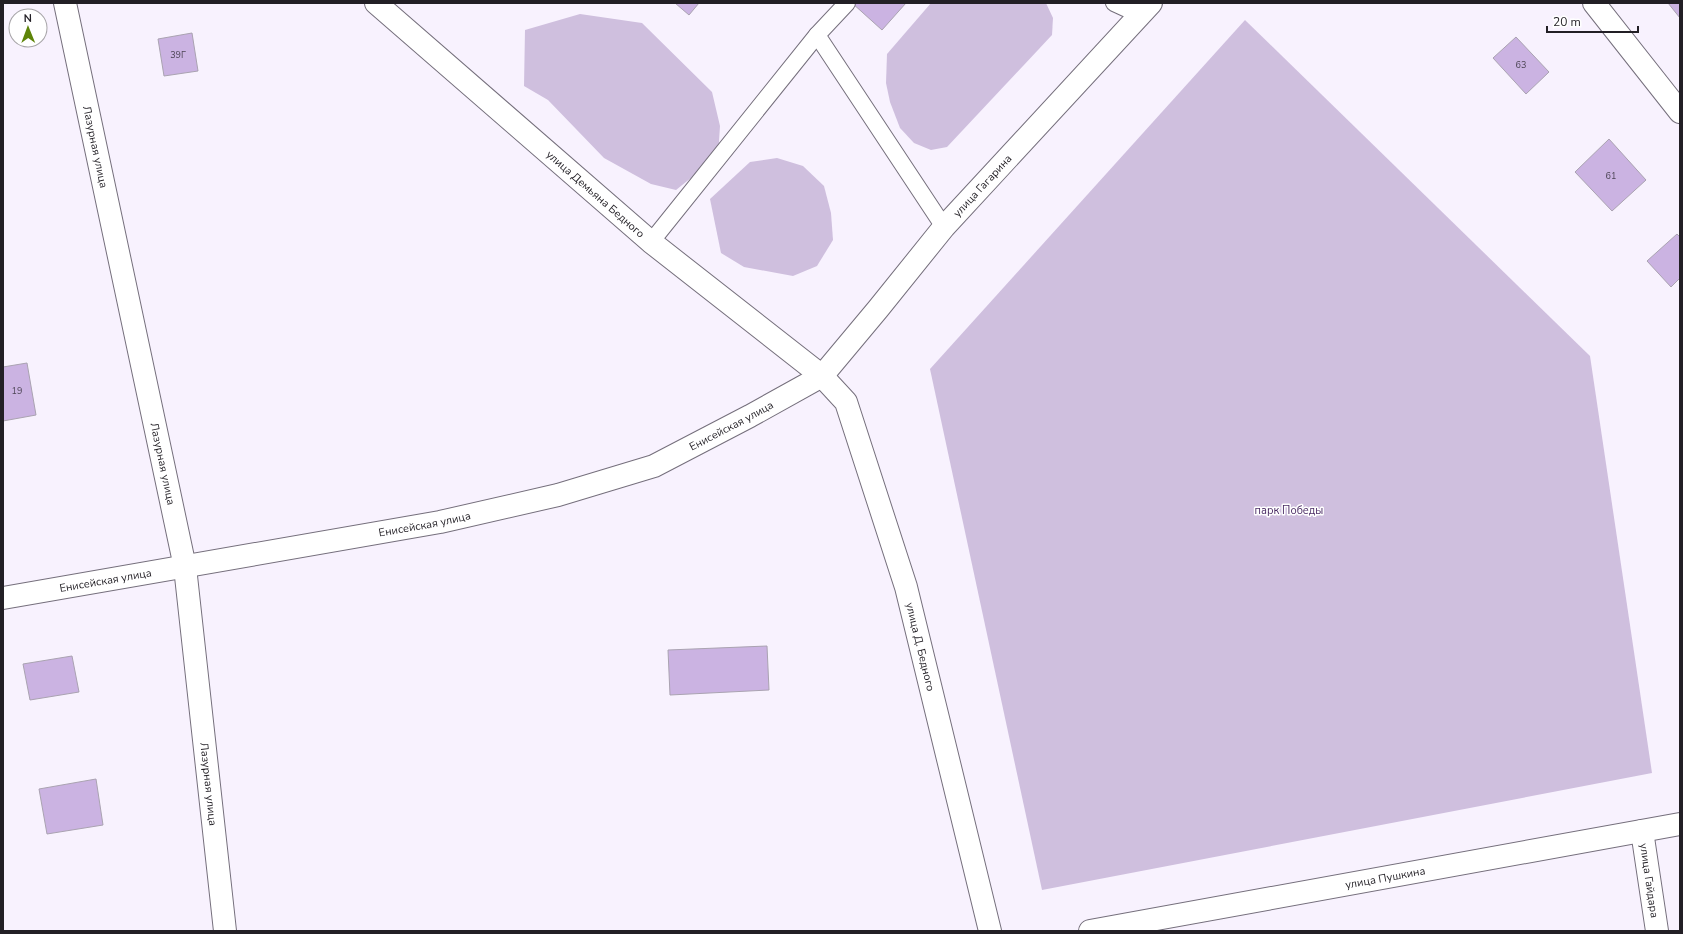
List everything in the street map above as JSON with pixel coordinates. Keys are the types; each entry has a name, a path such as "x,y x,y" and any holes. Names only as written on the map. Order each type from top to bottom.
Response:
{"street":[{"name":"Лазурная улица","path":"65,3 185,567 225,931"},
{"name":"улица Демьяна Бедного","path":"376,3 651,242 822,376"},
{"path":"1594,3 1680,112"},
{"name":"улица Гагарина","path":"822,376 944,227 1145,9"},
{"name":"Енисейская улица","path":"3,598 440,522 558,495 654,466 750,416 822,376"},
{"name":"улица Д. Бедного","path":"822,376 846,402 906,587 990,931"},
{"name":"улица Пушкина","path":"1090,931 1680,824"},
{"name":"улица Гайдара","path":"1642,831 1657,931"}],"lane":[{"path":"651,242 818,35 847,3"},
{"path":"1114,3 1145,9"},
{"path":"818,35 944,227"}],"green space":[{"path":"931,3 1046,3 1053,18 1052,35 947,147 931,150 914,143 900,128 890,102 886,83 887,54"},
{"path":"580,14 642,23 712,92 720,126 718,156 676,190 651,184 604,158 548,100 524,86 525,30"},
{"name":"парк Победы","path":"1245,20 1590,356 1652,773 1042,890 930,369"},
{"path":"777,158 803,166 824,186 831,213 833,240 817,266 793,276 744,267 721,253 710,199 750,162"}],"building":[{"path":"675,3 699,3 689,15"},
{"path":"852,3 906,3 882,30"},
{"path":"1668,3 1680,3 1680,18"},
{"path":"192,33 198,71 164,76 158,39"},
{"path":"1516,37 1549,72 1526,94 1493,58"},
{"path":"1609,139 1646,180 1612,211 1575,172"},
{"path":"1677,234 1680,237 1680,278 1671,287 1647,261"},
{"path":"27,363 36,415 3,421 3,367"},
{"path":"767,646 769,690 670,695 668,650"},
{"path":"72,656 79,692 30,700 23,664"},
{"path":"96,779 103,825 47,834 39,789"}]}
